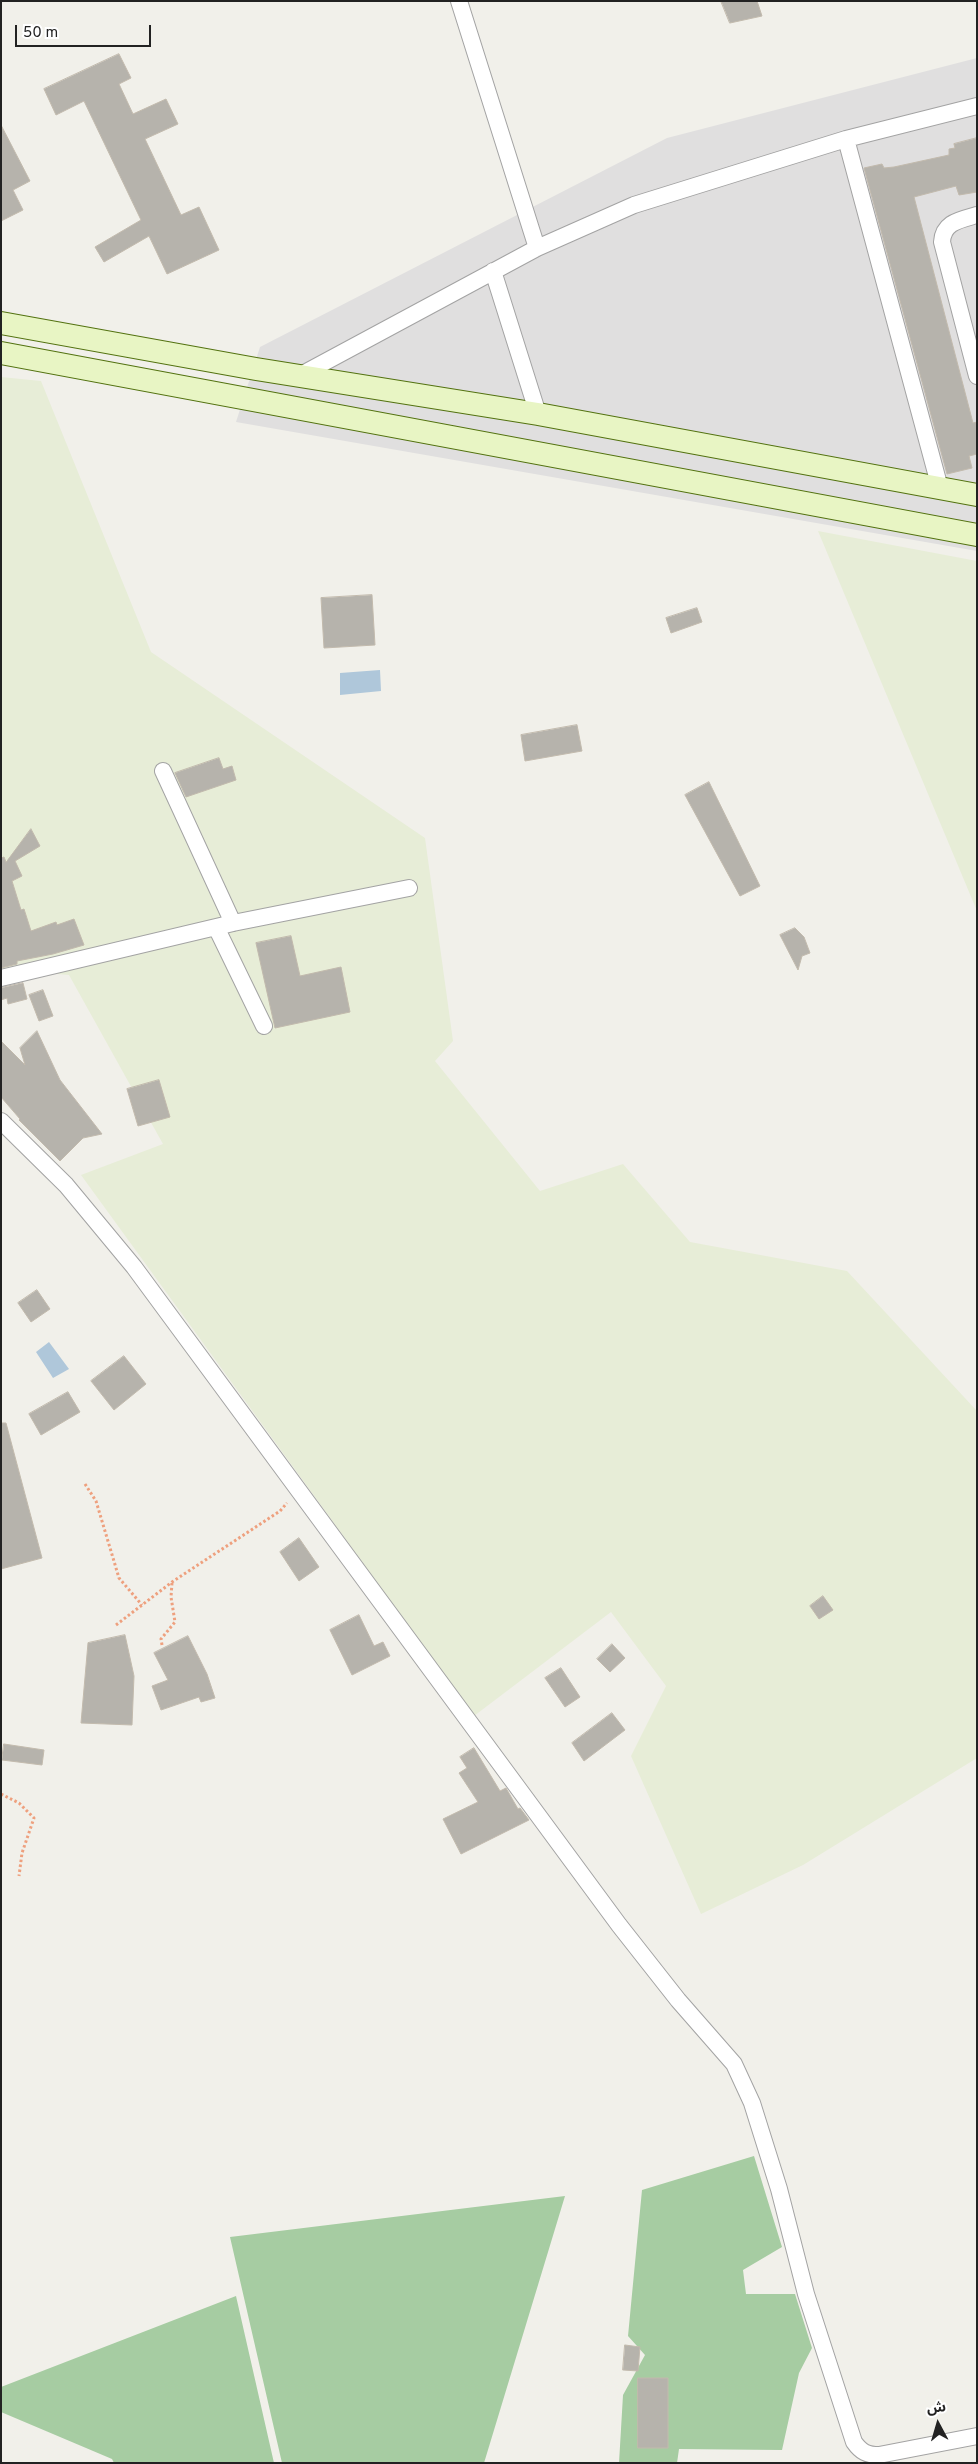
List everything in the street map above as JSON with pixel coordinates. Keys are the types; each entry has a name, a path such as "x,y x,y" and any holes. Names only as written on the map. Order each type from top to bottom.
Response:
{"street":[{"path":"460,1 537,248"},
{"path":"299,376 537,248 634,205 846,139 977,106"},
{"path":"846,139 940,488"},
{"path":"977,215 951,223 943,232 942,242 977,376"},
{"path":"493,271 538,414"},
{"path":"1,323 256,369 538,414 977,495"},
{"path":"1,353 977,535"},
{"path":"249,400 256,369"},
{"path":"293,408 299,376"},
{"path":"163,771 233,923"},
{"path":"1,978 233,923 409,888"},
{"path":"216,927 264,1026"},
{"path":"1,1121 66,1185 134,1267 619,1925 678,2000 734,2064 752,2103 780,2189 806,2294 854,2442 859,2450 864,2453 879,2455 977,2436"}],"path":[{"path":"85,1484 96,1501 120,1578 131,1595 142,1605"},
{"path":"116,1625 172,1582 280,1511 299,1489"},
{"path":"162,1645 161,1639 175,1622 171,1596 172,1582"},
{"path":"1,1794 19,1803 34,1818 22,1853 19,1876"}],"shaded area":[{"path":"977,58 977,551 236,422 260,347 667,138"}],"green space":[{"path":"1,377 41,381 151,652 425,838 453,1041 435,1061 540,1191 623,1164 690,1242 847,1271 977,1411 977,1758 803,1865 701,1914 631,1756 666,1686 611,1612 474,1716 81,1175 163,1144 69,975 1,969"},
{"path":"818,531 977,561 977,911"},
{"path":"754,2156 782,2247 743,2270 746,2294 795,2294 812,2348 799,2373 782,2450 679,2449 677,2463 619,2463 623,2395 645,2355 628,2336 642,2190"},
{"path":"565,2196 484,2463 282,2463 230,2237"},
{"path":"236,2296 274,2463 114,2463 112,2459 1,2412 1,2387"}],"water":[{"path":"380,670 381,691 340,695 340,673"},
{"path":"49,1342 69,1369 53,1378 36,1352"}],"building":[{"path":"721,1 757,1 762,16 730,23"},
{"path":"119,54 131,78 119,84 133,114 166,99 178,124 145,139 181,215 199,207 219,250 167,274 149,236 104,262 95,247 141,220 84,101 56,115 44,89"},
{"path":"1,125 30,181 13,190 23,210 1,221"},
{"path":"977,138 977,192 959,195 956,186 914,197 973,423 977,422 977,454 969,456 972,468 947,474 864,168 882,164 884,168 894,167 949,155 949,149 955,148 954,144"},
{"path":"372,595 375,645 324,648 321,598"},
{"path":"697,608 702,622 671,633 666,618"},
{"path":"577,725 582,751 525,761 521,735"},
{"path":"219,758 223,769 232,766 236,780 186,797 175,773"},
{"path":"709,782 760,886 740,896 685,795"},
{"path":"31,829 40,846 15,861 22,876 12,881 21,910 24,909 31,931 56,922 57,925 74,919 84,945 53,954 17,961 17,964 1,968 1,858 4,857 6,862"},
{"path":"795,928 804,937 810,953 802,956 798,970 780,935"},
{"path":"291,936 300,976 341,967 350,1012 275,1028 256,943"},
{"path":"23,983 27,999 8,1004 7,998 1,1000 1,988"},
{"path":"43,990 53,1016 39,1021 29,995"},
{"path":"37,1031 60,1080 102,1134 83,1138 60,1161 19,1120 1,1097 1,1041 25,1065 20,1048"},
{"path":"159,1080 170,1117 138,1126 127,1089"},
{"path":"37,1290 50,1309 31,1322 18,1303"},
{"path":"124,1356 146,1384 114,1410 91,1381"},
{"path":"68,1392 80,1412 41,1435 29,1414"},
{"path":"1,1423 6,1423 42,1558 1,1569"},
{"path":"299,1538 319,1567 299,1581 280,1552"},
{"path":"823,1596 833,1610 819,1619 810,1606"},
{"path":"359,1615 374,1646 383,1642 390,1656 352,1675 330,1630"},
{"path":"125,1635 134,1676 132,1725 81,1723 88,1643"},
{"path":"188,1636 207,1674 215,1698 201,1702 199,1697 161,1710 152,1686 168,1680 154,1653"},
{"path":"612,1644 625,1658 610,1672 597,1659"},
{"path":"561,1668 580,1697 565,1707 545,1678"},
{"path":"612,1713 625,1730 584,1761 572,1743"},
{"path":"4,1744 44,1750 42,1765 2,1760"},
{"path":"474,1748 500,1791 506,1788 518,1809 520,1808 529,1820 461,1854 443,1819 478,1802 459,1773 467,1768 460,1757"},
{"path":"625,2345 640,2347 638,2371 623,2370"},
{"path":"638,2378 668,2378 668,2448 638,2448"}]}
